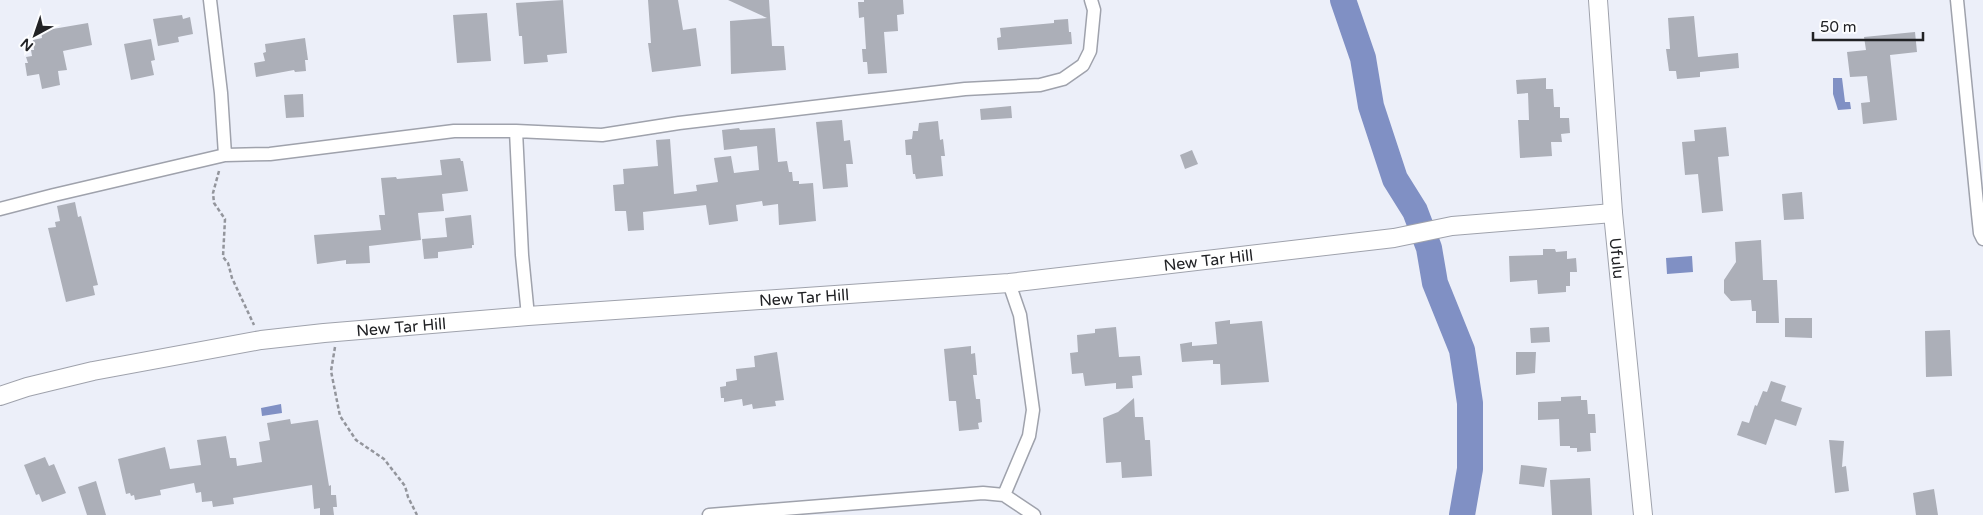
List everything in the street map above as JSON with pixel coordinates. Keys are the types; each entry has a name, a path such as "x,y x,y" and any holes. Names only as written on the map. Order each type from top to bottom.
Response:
{"street":[{"path":"210,0 221,93 225,155"},
{"path":"0,209 225,155 270,154 454,131 516,131 585,135 616,134 679,123 965,89 1040,85 1063,79 1083,65 1090,51 1094,10 1091,0"},
{"name":"Ufulu","path":"1598,0 1612,213 1643,515"},
{"path":"1958,0 1978,214 1983,239"},
{"path":"516,131 528,316"},
{"name":"New Tar Hill","path":"0,396 27,387 93,371 261,340 528,316 1009,283 1394,238 1452,226 1612,213"},
{"path":"1004,495 1029,436 1033,410 1020,315 1009,283"},
{"path":"709,515 983,493 1004,495 1034,515"}],"path":[{"path":"225,155 213,193 214,203 225,219 223,257 228,263 236,287 261,340"},
{"path":"324,333 332,338 335,346 331,371 340,416 356,440 384,459 405,486 417,515"}],"water":[{"path":"1833,78 1842,78 1845,102 1850,102 1851,109 1838,110 1833,94"},
{"path":"1692,256 1693,272 1667,274 1666,258"},
{"path":"281,404 282,413 262,416 261,408"}],"building":[{"path":"563,0 567,53 547,55 548,62 524,64 522,36 519,36 516,3"},
{"path":"648,0 678,0 683,30 696,28 701,66 652,72 648,43 651,43"},
{"path":"728,0 769,0 772,46 784,46 786,70 731,74 730,21 767,18"},
{"path":"864,0 903,0 904,14 897,15 898,31 884,32 887,73 868,74 867,62 863,62 862,49 866,49 864,17 859,18 858,2 864,2"},
{"path":"487,13 491,61 457,63 453,15"},
{"path":"182,15 183,19 190,17 193,34 178,37 179,42 158,46 153,19"},
{"path":"1694,16 1698,57 1738,53 1739,68 1700,72 1700,77 1677,79 1676,71 1669,71 1666,49 1670,49 1668,18"},
{"path":"1068,19 1072,44 998,50 997,38 1001,37 1000,28 1054,23 1054,20"},
{"path":"88,23 92,45 63,51 67,70 58,71 60,85 42,89 39,74 27,76 25,63 28,63 26,57 32,56 31,50 34,50 33,40 42,38 41,31"},
{"path":"1915,32 1917,52 1890,55 1897,120 1863,124 1861,103 1870,102 1867,76 1850,77 1847,52 1866,50 1864,37"},
{"path":"305,38 308,60 305,60 306,71 295,72 294,70 256,77 254,63 265,61 263,53 266,52 265,44"},
{"path":"151,39 155,60 151,61 154,75 131,80 124,44"},
{"path":"1546,78 1546,89 1553,89 1554,107 1560,107 1560,118 1569,118 1570,133 1561,134 1562,142 1551,142 1552,156 1520,158 1518,120 1529,120 1528,93 1517,94 1516,80"},
{"path":"303,94 304,117 286,118 284,95"},
{"path":"1011,106 1012,118 981,120 980,109"},
{"path":"842,120 844,141 850,140 853,164 846,164 848,187 823,189 816,122"},
{"path":"938,121 940,140 943,139 945,156 941,156 943,176 916,179 915,174 913,174 911,155 906,155 905,140 912,139 913,131 918,131 919,123"},
{"path":"1726,127 1729,156 1718,157 1723,211 1702,213 1698,174 1685,175 1682,142 1695,141 1694,130"},
{"path":"739,128 740,130 775,128 778,162 787,161 789,172 792,172 793,181 799,181 799,184 813,183 816,221 779,225 778,204 763,206 762,201 736,205 738,221 709,225 706,205 643,212 644,230 628,231 626,211 615,211 613,185 624,184 623,169 658,166 656,140 670,139 674,194 697,191 696,185 718,182 714,158 731,156 734,173 759,170 757,146 724,150 722,130"},
{"path":"1192,150 1198,164 1185,169 1180,155"},
{"path":"460,158 463,161 468,191 442,194 444,211 418,213 421,240 369,246 370,263 346,264 346,260 317,264 314,235 381,230 379,215 385,215 381,178 396,177 397,179 442,175 440,160"},
{"path":"1802,192 1804,219 1784,220 1782,194"},
{"path":"75,202 78,217 81,216 98,285 93,286 95,295 66,302 48,228 56,227 55,222 60,221 57,206"},
{"path":"471,215 474,245 472,245 472,248 438,252 438,258 424,259 422,239 447,237 445,218"},
{"path":"1761,240 1763,280 1777,280 1779,323 1756,323 1756,311 1752,311 1751,300 1731,301 1724,293 1724,280 1736,262 1735,242"},
{"path":"1543,249 1555,249 1556,252 1567,251 1567,259 1576,258 1577,272 1570,272 1570,286 1566,286 1566,292 1538,294 1537,280 1510,282 1509,256 1543,255"},
{"path":"1785,318 1812,318 1812,338 1785,337"},
{"path":"1230,320 1230,324 1262,321 1269,382 1221,385 1220,364 1213,364 1213,360 1182,362 1180,344 1192,342 1192,346 1217,344 1215,322"},
{"path":"1116,327 1119,357 1140,356 1142,375 1132,376 1133,388 1116,389 1116,383 1085,386 1083,373 1072,374 1070,353 1078,352 1077,335 1095,333 1095,329"},
{"path":"1549,327 1550,342 1531,343 1530,328"},
{"path":"1950,330 1952,376 1926,377 1925,331"},
{"path":"971,346 971,354 975,353 977,375 973,375 976,399 980,399 982,422 978,423 979,429 959,431 956,401 949,401 944,349"},
{"path":"777,352 784,400 775,401 776,406 753,409 752,404 743,406 742,399 724,402 724,398 721,398 720,387 726,386 726,382 737,380 736,369 755,367 754,356"},
{"path":"1516,352 1536,352 1535,373 1516,375"},
{"path":"1771,381 1786,386 1781,401 1802,408 1796,426 1775,419 1766,445 1737,435 1742,421 1749,423 1755,405 1757,406 1763,391 1767,392"},
{"path":"1581,396 1581,400 1587,400 1588,414 1595,414 1596,433 1590,433 1591,451 1577,452 1577,448 1560,446 1559,419 1538,420 1538,402 1561,401 1561,397"},
{"path":"1134,398 1135,417 1143,417 1145,440 1150,440 1152,476 1122,478 1121,462 1106,463 1103,418 1118,412"},
{"path":"290,419 291,424 318,420 329,486 331,485 331,495 336,495 337,507 333,507 334,515 320,515 320,508 314,509 312,485 233,498 234,504 213,507 212,501 202,502 201,492 196,493 194,483 160,490 161,495 135,500 134,495 126,494 118,459 165,447 170,469 201,465 197,440 226,436 230,458 236,458 237,466 262,462 259,442 270,440 267,423"},
{"path":"1829,440 1844,441 1842,467 1846,466 1849,491 1835,493"},
{"path":"45,457 49,466 54,464 66,493 42,502 39,494 36,495 24,465"},
{"path":"1521,465 1547,468 1544,487 1519,484"},
{"path":"1590,478 1592,515 1552,515 1550,480"},
{"path":"96,481 106,515 87,515 78,487"},
{"path":"1934,489 1938,515 1916,515 1913,493"}],"waterway":[{"path":"1343,0 1363,58 1371,106 1395,179 1415,211 1429,248 1435,283 1462,350 1470,403 1470,469 1462,515"}]}
